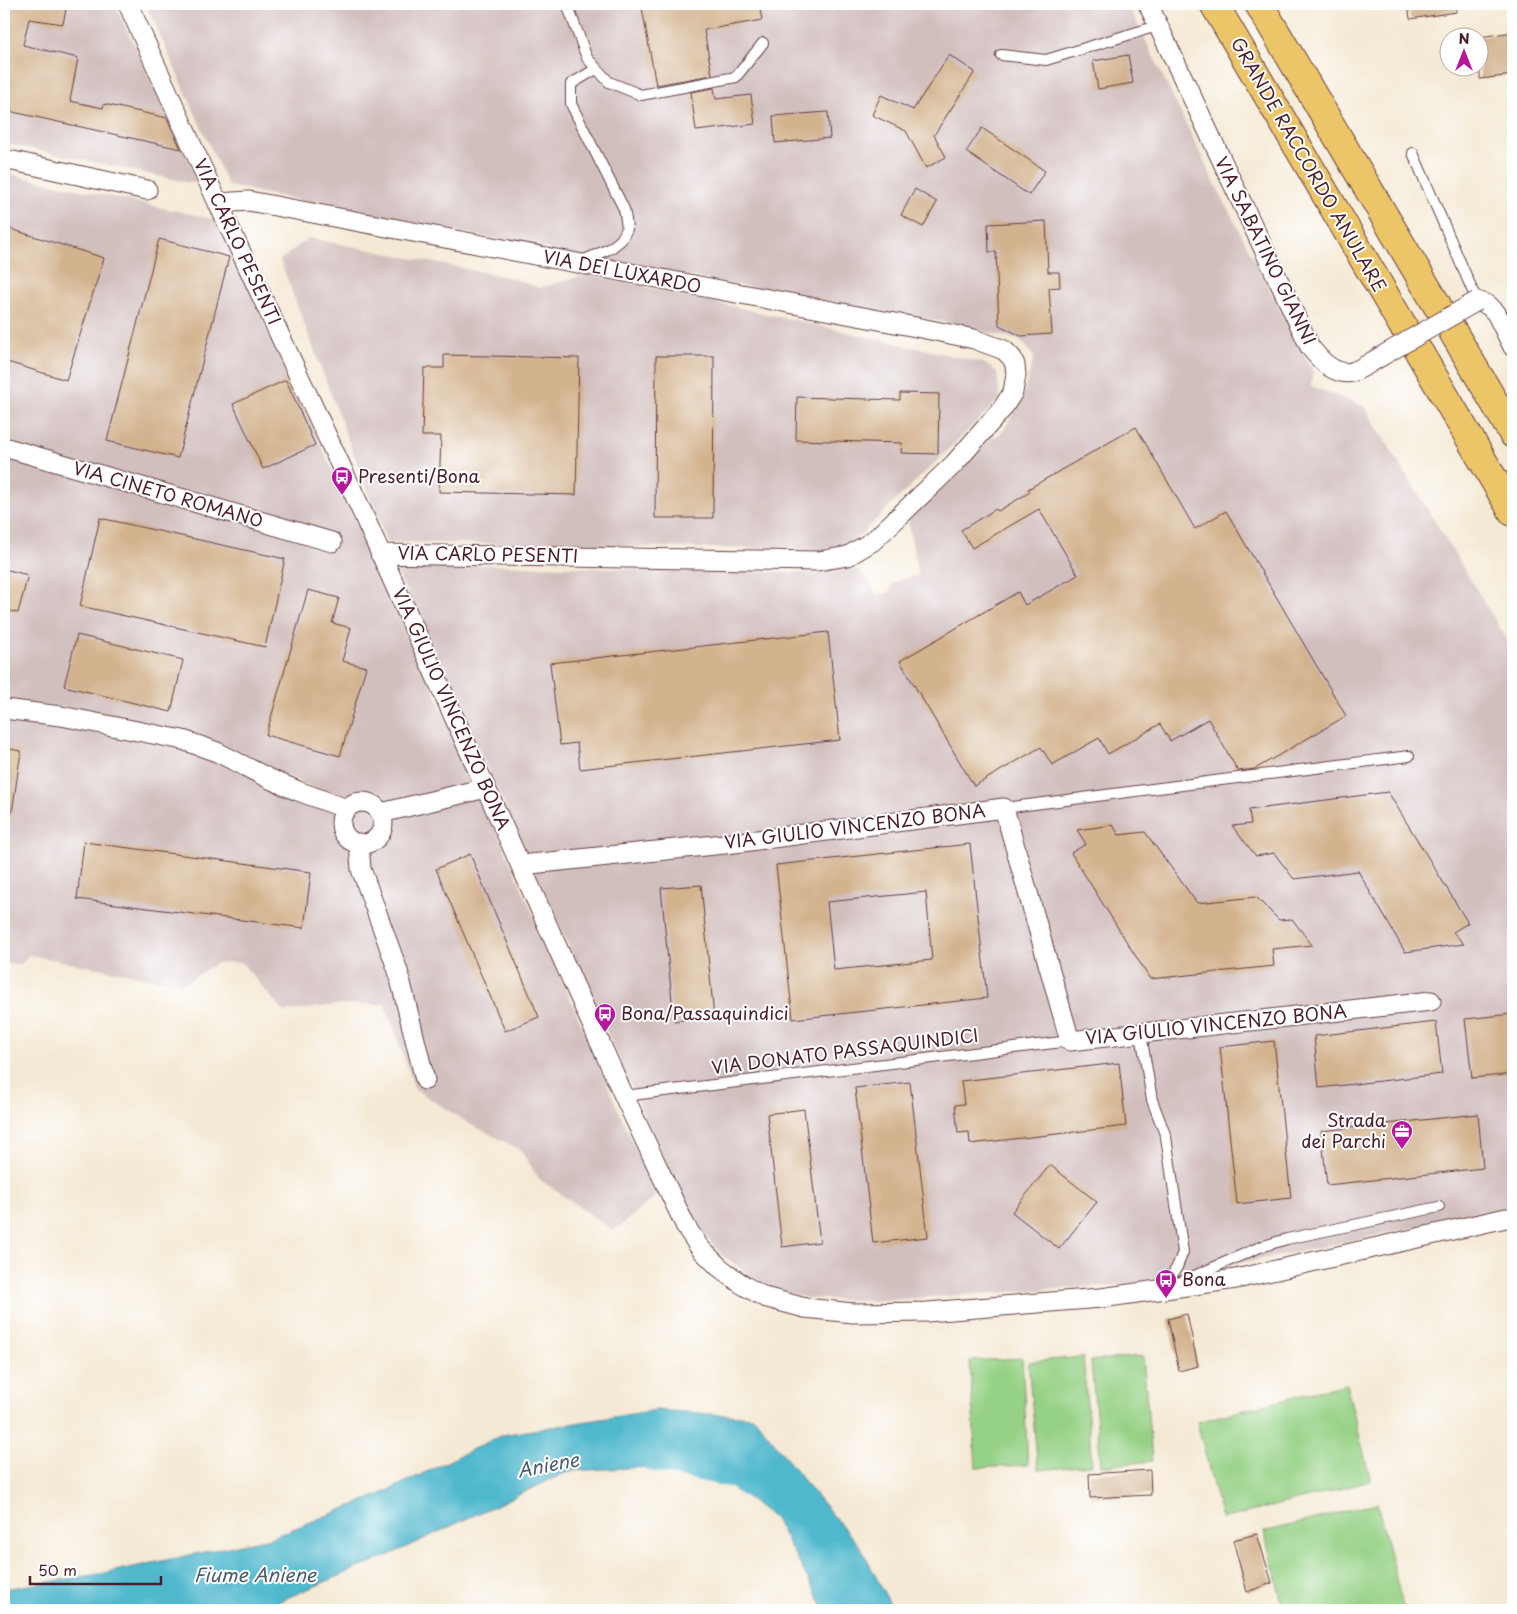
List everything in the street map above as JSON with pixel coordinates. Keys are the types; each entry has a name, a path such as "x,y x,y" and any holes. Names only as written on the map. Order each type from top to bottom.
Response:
{"highway":[{"name":"GRANDE RACCORDO ANULARE","path":"1214,4 1403,326"},
{"path":"1259,4 1437,306"},
{"path":"1453,332 1513,434"},
{"path":"1418,352 1513,512"}],"street":[{"name":"VIA CARLO PESENTI","path":"128,4 380,554 818,561 848,556 873,541 948,470 978,437 1002,409 1013,392 1016,375 1015,366"},
{"name":"VIA SABATINO GIANNI","path":"1148,4 1310,347 1318,358 1328,366 1350,372 1364,367 1477,300"},
{"path":"4,159 147,190"},
{"name":"VIA DEI LUXARDO","path":"218,203 249,201 974,339 1004,350 1012,358 1015,366"},
{"path":"1477,300 1488,305 1496,312 1513,347"},
{"name":"VIA CINETO ROMANO","path":"4,448 332,542"},
{"name":"VIA GIULIO VINCENZO BONA","path":"380,554 624,1096 690,1234 700,1248 719,1267 740,1283 764,1296 791,1305 853,1313 927,1312 1101,1298 1236,1279 1506,1218"},
{"path":"4,709 61,716 201,745 270,779 347,809"},
{"path":"381,813 486,788"},
{"path":"359,802 365,802 377,808 381,813 383,826 377,837 372,841 359,843 353,841 344,833 342,820 347,809 359,802"},
{"name":"VIA GIULIO VINCENZO BONA","path":"521,865 734,843 1004,808 1070,1041 1430,1001"},
{"path":"359,843 361,869 398,971 425,1080"}],"lane":[{"path":"567,4 587,58 609,82 641,95 736,77 763,43"},
{"path":"1001,55 1046,60 1157,26"},
{"path":"577,263 610,248 622,240 627,229 624,209 571,104 571,84 596,68"},
{"path":"1413,153 1477,300"},
{"path":"1004,808 1409,756"},
{"path":"1141,1034 1152,1100 1166,1137 1183,1252 1164,1290"},
{"name":"VIA DONATO PASSAQUINDICI","path":"624,1096 1070,1041"},
{"path":"1164,1290 1260,1247 1439,1207"}],"shaded area":[{"path":"4,4 115,4 200,184 4,143"},
{"path":"146,4 1128,4 1216,186 1313,372 1311,386 1364,406 1513,649 1513,1207 1273,1257 1119,1285 871,1301 806,1298 765,1286 722,1255 690,1218 536,873 393,563 820,573 849,567 858,570 865,576 877,594 889,593 893,583 918,575 907,516 992,436 997,436 1004,430 1022,398 1034,357 1021,340 943,322 636,267 228,186"},
{"path":"4,173 217,220 472,774 656,1196 614,1231 539,1179 521,1150 468,1123 415,1089 385,1004 335,1005 284,1012 241,962 217,963 183,984 29,955 20,965 4,964 4,721 66,728 169,745 200,753 334,811 353,795 324,793 190,732 81,710 4,702"},
{"path":"309,238 512,278 539,288 589,274 984,363 997,372 1000,399 848,546 822,550 387,542 280,260"}],"green space":[{"path":"1143,1356 1152,1461 1101,1466 1091,1361"},
{"path":"1083,1357 1092,1465 1038,1470 1028,1362"},
{"path":"1022,1358 1028,1465 976,1468 970,1361"},
{"path":"1346,1384 1371,1481 1222,1519 1197,1422"},
{"path":"1377,1503 1404,1610 1284,1610 1264,1532"}],"water":[{"name":"Fiume Aniene","path":"656,1410 754,1417 809,1487 861,1548 893,1610 825,1610 775,1519 704,1464 569,1471 387,1556 258,1610 4,1610 4,1589 105,1573 270,1538 379,1495 502,1435"}],"building":[{"path":"4,4 67,4 63,24 29,19 23,45 78,58 70,101 103,108 104,104 167,118 181,149 4,110"},
{"path":"667,4 759,4 762,20 704,30 712,75 656,85 642,8"},
{"path":"1408,4 1455,4 1456,12 1410,19"},
{"path":"1513,32 1513,75 1490,78 1490,35"},
{"path":"949,55 975,72 934,135 946,157 926,168 906,131 872,115 881,95 913,110"},
{"path":"1128,55 1133,83 1098,89 1093,61"},
{"path":"714,88 716,99 751,95 755,124 696,131 691,92"},
{"path":"828,112 830,138 775,143 773,116"},
{"path":"982,128 1045,171 1029,195 966,152"},
{"path":"915,189 937,202 923,227 901,215"},
{"path":"1046,221 1048,272 1059,272 1060,287 1049,288 1052,334 1021,336 999,325 996,252 989,252 988,224"},
{"path":"4,227 104,258 66,380 4,361"},
{"path":"159,239 229,257 178,458 107,441"},
{"path":"444,355 579,358 576,495 439,492 441,436 422,436 424,368 444,368"},
{"path":"656,356 714,356 713,518 655,518"},
{"path":"286,380 315,445 263,469 233,404"},
{"path":"900,393 939,394 938,454 901,453 902,443 796,440 797,397 900,400"},
{"path":"1136,427 1195,529 1226,511 1346,716 1255,769 1238,771 1208,719 1170,741 1160,724 1108,754 1099,738 1052,765 1041,747 974,786 900,661 1018,592 1025,605 1078,575 1039,509 972,548 961,530 996,509 998,511 1030,492 1028,489"},
{"path":"100,518 285,559 265,647 80,606"},
{"path":"4,569 28,575 18,613 4,609"},
{"path":"308,590 339,598 332,623 351,628 342,661 366,667 340,756 266,735"},
{"path":"828,632 840,740 580,769 577,743 560,745 550,663"},
{"path":"77,635 183,660 171,712 64,686"},
{"path":"4,748 21,751 12,813 4,812"},
{"path":"1388,792 1468,923 1453,932 1464,944 1405,952 1358,871 1294,879 1274,853 1256,856 1232,826 1251,824 1249,810"},
{"path":"1113,825 1119,835 1145,832 1197,903 1256,897 1279,920 1292,919 1312,945 1272,949 1274,966 1150,979 1071,853 1086,844 1077,830"},
{"path":"84,842 311,872 304,928 77,899"},
{"path":"970,844 987,998 793,1019 776,865","holes":["926,892 932,960 834,970 827,902"]},
{"path":"470,854 539,1017 505,1031 436,869"},
{"path":"701,885 714,1017 674,1021 661,888"},
{"path":"1513,1014 1513,1074 1472,1078 1465,1019"},
{"path":"1436,1022 1442,1074 1319,1088 1314,1036"},
{"path":"1274,1041 1291,1198 1237,1204 1220,1047"},
{"path":"1119,1063 1126,1126 970,1144 969,1132 958,1133 955,1105 964,1104 961,1081"},
{"path":"910,1082 928,1237 873,1243 855,1088"},
{"path":"804,1109 820,1242 782,1247 767,1114"},
{"name":"Strada dei Parchi","path":"1478,1114 1483,1168 1327,1185 1321,1131"},
{"path":"1050,1165 1097,1202 1059,1249 1012,1212"},
{"path":"1187,1314 1198,1366 1179,1371 1168,1319"},
{"path":"1150,1470 1151,1495 1090,1498 1089,1474"},
{"path":"1257,1534 1272,1583 1247,1592 1233,1540"}],"waterway":[{"name":"Aniene","path":"654,1456 737,1473 747,1481"}],"place":[{"name":"Presenti/Bona","path":"342,496"},
{"name":"Bona/Passaquindici","path":"605,1033"},
{"name":"Strada dei Parchi","path":"1402,1150"},
{"name":"Bona","path":"1166,1299"}]}
